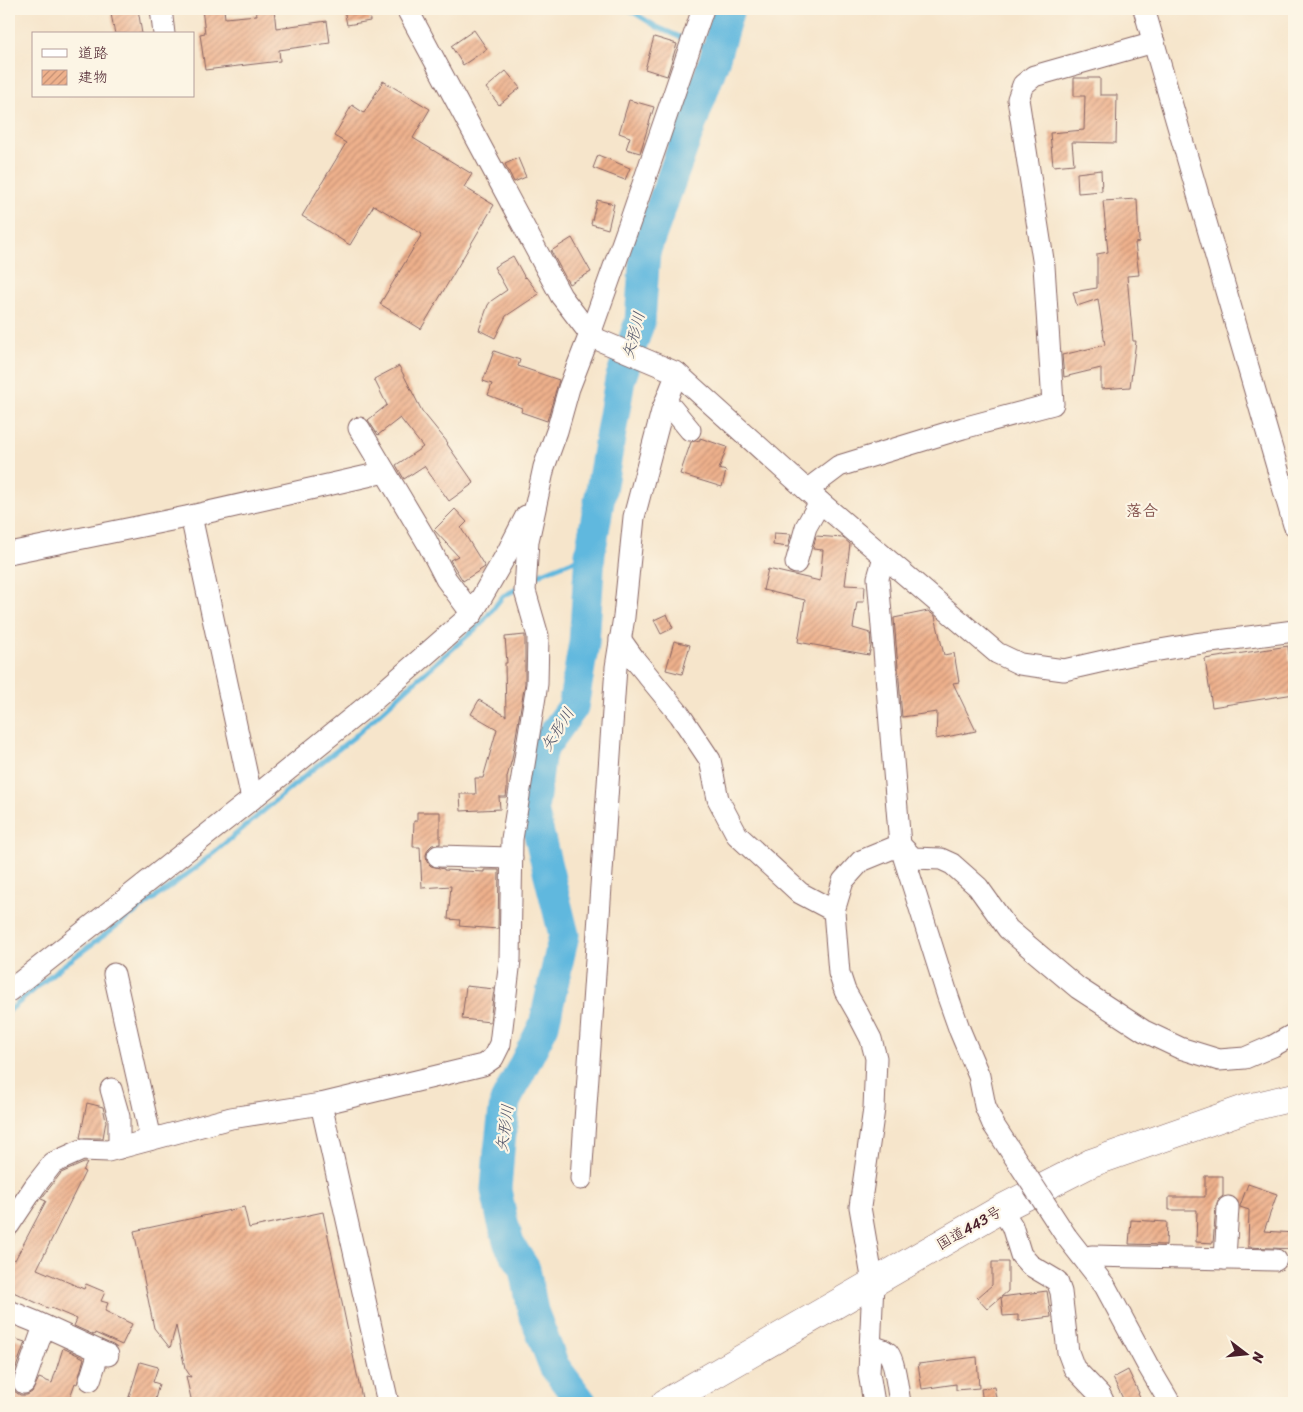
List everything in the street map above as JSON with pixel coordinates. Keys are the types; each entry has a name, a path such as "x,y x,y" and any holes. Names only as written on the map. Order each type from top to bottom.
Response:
{"highway":[{"name":"国道443号","path":"664,1403 1001,1209 1091,1163 1248,1108 1294,1097"}],"street":[{"path":"161,9 164,32"},
{"path":"408,9 561,296 594,337 672,371 884,557 997,653 1020,664 1064,670 1130,655 1294,631"},
{"path":"9,1225 34,1186 53,1163 82,1150 108,1151 231,1118 320,1104 483,1065 493,1058 500,1044 510,960 512,839 537,684 538,636 525,592 528,541 544,467 569,388 594,337 631,219 703,9"},
{"path":"1144,9 1294,525"},
{"path":"796,564 814,496 839,466 963,428 1053,404 1044,266 1018,100 1023,85 1034,76 1154,42"},
{"path":"582,1179 616,667 624,617 634,518 666,401 672,371"},
{"path":"666,401 690,430"},
{"path":"359,428 427,542 446,579 472,614"},
{"path":"9,553 191,516 385,472"},
{"path":"9,991 374,700 472,614 506,555 539,491"},
{"path":"191,516 252,798"},
{"path":"884,557 878,578 900,845 948,997 979,1076 986,1106 993,1124 1066,1236 1105,1286 1170,1403"},
{"path":"620,639 680,715 710,760 718,799 738,835 800,893 834,911"},
{"path":"874,1403 869,1373 873,1283 860,1208 874,1109 876,1058 871,1039 845,991 839,973 834,911 843,881 861,861 900,845"},
{"path":"900,845 913,858 941,859 952,864 978,887 1008,929 1078,988 1144,1031 1180,1048 1219,1060 1245,1058 1273,1046 1294,1034"},
{"path":"438,856 512,858"},
{"path":"114,974 151,1139"},
{"path":"111,1089 119,1117 119,1148"},
{"path":"320,1104 388,1403"},
{"path":"1225,1260 1228,1207"},
{"path":"1001,1209 1012,1226 1021,1255 1030,1265 1056,1281 1062,1292 1068,1352 1074,1368 1100,1395 1104,1403"},
{"path":"1084,1258 1092,1256 1276,1260"},
{"path":"9,1311 104,1354 90,1380"},
{"path":"24,1382 44,1326"},
{"path":"870,1346 887,1352 892,1360 900,1403"}],"building":[{"path":"110,9 138,9 142,32 115,32"},
{"path":"202,9 224,9 225,18 257,15 256,9 274,9 276,28 327,21 330,43 279,50 280,61 205,70 200,34 205,33"},
{"path":"344,9 369,9 370,21 347,25"},
{"path":"474,30 487,49 463,65 451,46"},
{"path":"654,37 677,44 667,76 645,69"},
{"path":"506,71 520,88 499,105 486,88"},
{"path":"1074,78 1100,78 1100,95 1117,95 1116,143 1072,142 1074,164 1053,166 1050,133 1084,130 1085,96 1074,96"},
{"path":"383,81 430,109 413,138 472,174 464,187 494,205 421,329 380,304 422,234 374,205 350,245 302,216 346,143 334,136 352,105 364,113"},
{"path":"629,100 654,107 640,153 626,149 630,137 619,133"},
{"path":"598,155 630,168 625,180 593,168"},
{"path":"518,158 526,177 514,182 505,164"},
{"path":"1101,170 1102,191 1078,193 1077,173"},
{"path":"1137,199 1139,242 1135,243 1139,275 1127,276 1133,341 1136,341 1130,387 1101,389 1101,368 1064,377 1062,355 1105,345 1098,299 1077,306 1073,292 1097,288 1097,254 1108,252 1103,201"},
{"path":"597,200 614,204 608,229 591,224"},
{"path":"572,238 591,272 569,284 551,251"},
{"path":"513,256 525,278 539,294 506,316 495,338 479,330 488,305 507,290 494,267"},
{"path":"494,351 520,360 518,366 559,380 547,421 521,412 522,408 488,395 492,384 483,381"},
{"path":"399,366 422,411 448,443 474,483 449,501 424,466 404,479 396,465 423,447 400,418 378,435 368,420 387,405 374,379"},
{"path":"700,438 727,447 719,469 726,471 722,487 680,474 691,442 700,440"},
{"path":"455,509 467,522 461,528 485,567 463,581 450,560 458,556 434,530"},
{"path":"774,533 791,534 788,547 773,545"},
{"path":"816,536 843,538 850,544 845,585 865,586 864,602 857,602 853,628 870,633 871,646 869,655 798,642 805,600 763,590 768,569 820,581 823,550 813,549"},
{"path":"928,611 935,616 944,655 954,653 959,682 953,683 976,731 936,739 937,712 902,717 894,618"},
{"path":"667,614 673,628 661,634 654,620"},
{"path":"525,635 525,683 512,759 507,777 506,797 499,797 500,809 461,811 460,794 476,794 475,778 483,778 497,729 471,714 479,700 506,716 505,663 507,663 505,637"},
{"path":"674,641 690,645 682,674 666,670"},
{"path":"1288,646 1294,694 1212,707 1205,659"},
{"path":"417,812 440,812 440,844 432,845 426,855 427,862 431,866 444,870 484,872 484,870 499,870 498,929 459,926 460,920 448,919 451,886 422,888 420,847 413,847 414,821 417,821"},
{"path":"466,986 494,989 490,1022 462,1019"},
{"path":"87,1103 103,1107 106,1121 103,1138 80,1138"},
{"path":"87,1163 83,1171 85,1172 37,1269 84,1289 86,1284 105,1292 101,1301 108,1303 105,1311 132,1324 122,1345 74,1326 77,1319 9,1290 9,1257 15,1260 46,1201 41,1199 61,1173"},
{"path":"1205,1176 1223,1176 1223,1196 1218,1200 1216,1206 1213,1243 1196,1242 1197,1210 1169,1210 1169,1197 1205,1197"},
{"path":"1248,1184 1277,1194 1264,1231 1294,1233 1294,1249 1248,1247 1249,1210 1240,1206"},
{"path":"244,1207 249,1228 323,1212 363,1403 192,1403 186,1376 191,1377 185,1368 176,1326 170,1348 154,1328 134,1231"},
{"path":"1131,1220 1167,1222 1166,1245 1129,1244"},
{"path":"992,1262 1008,1262 1008,1291 987,1309 977,1298 992,1285"},
{"path":"1047,1291 1051,1317 1018,1321 1018,1315 1003,1316 1001,1297"},
{"path":"9,1337 25,1342 12,1379 14,1391 20,1395 27,1395 32,1392 39,1378 52,1383 63,1348 84,1358 77,1384 75,1383 68,1403 9,1403"},
{"path":"977,1357 979,1388 956,1390 956,1384 922,1389 918,1364"},
{"path":"140,1362 158,1367 153,1382 159,1384 154,1403 127,1403"},
{"path":"1128,1370 1143,1403 1125,1403 1113,1378"},
{"path":"994,1387 997,1403 983,1403 981,1389"}],"waterway":[{"path":"628,9 657,27 687,40"},
{"name":"矢形川","path":"582,1403 554,1366 533,1311 525,1269 509,1244 496,1190 505,1102 544,1025 564,935 533,810 541,751 573,707 584,643 590,554 620,380 640,321 645,252 714,61 729,9"},
{"path":"697,44 704,47 714,61"},
{"path":"532,579 542,573 590,554"},
{"path":"9,1011 57,970 198,866 354,737 481,624 503,596 519,588"}],"district":[{"name":"落合","path":"1142,510"}]}
